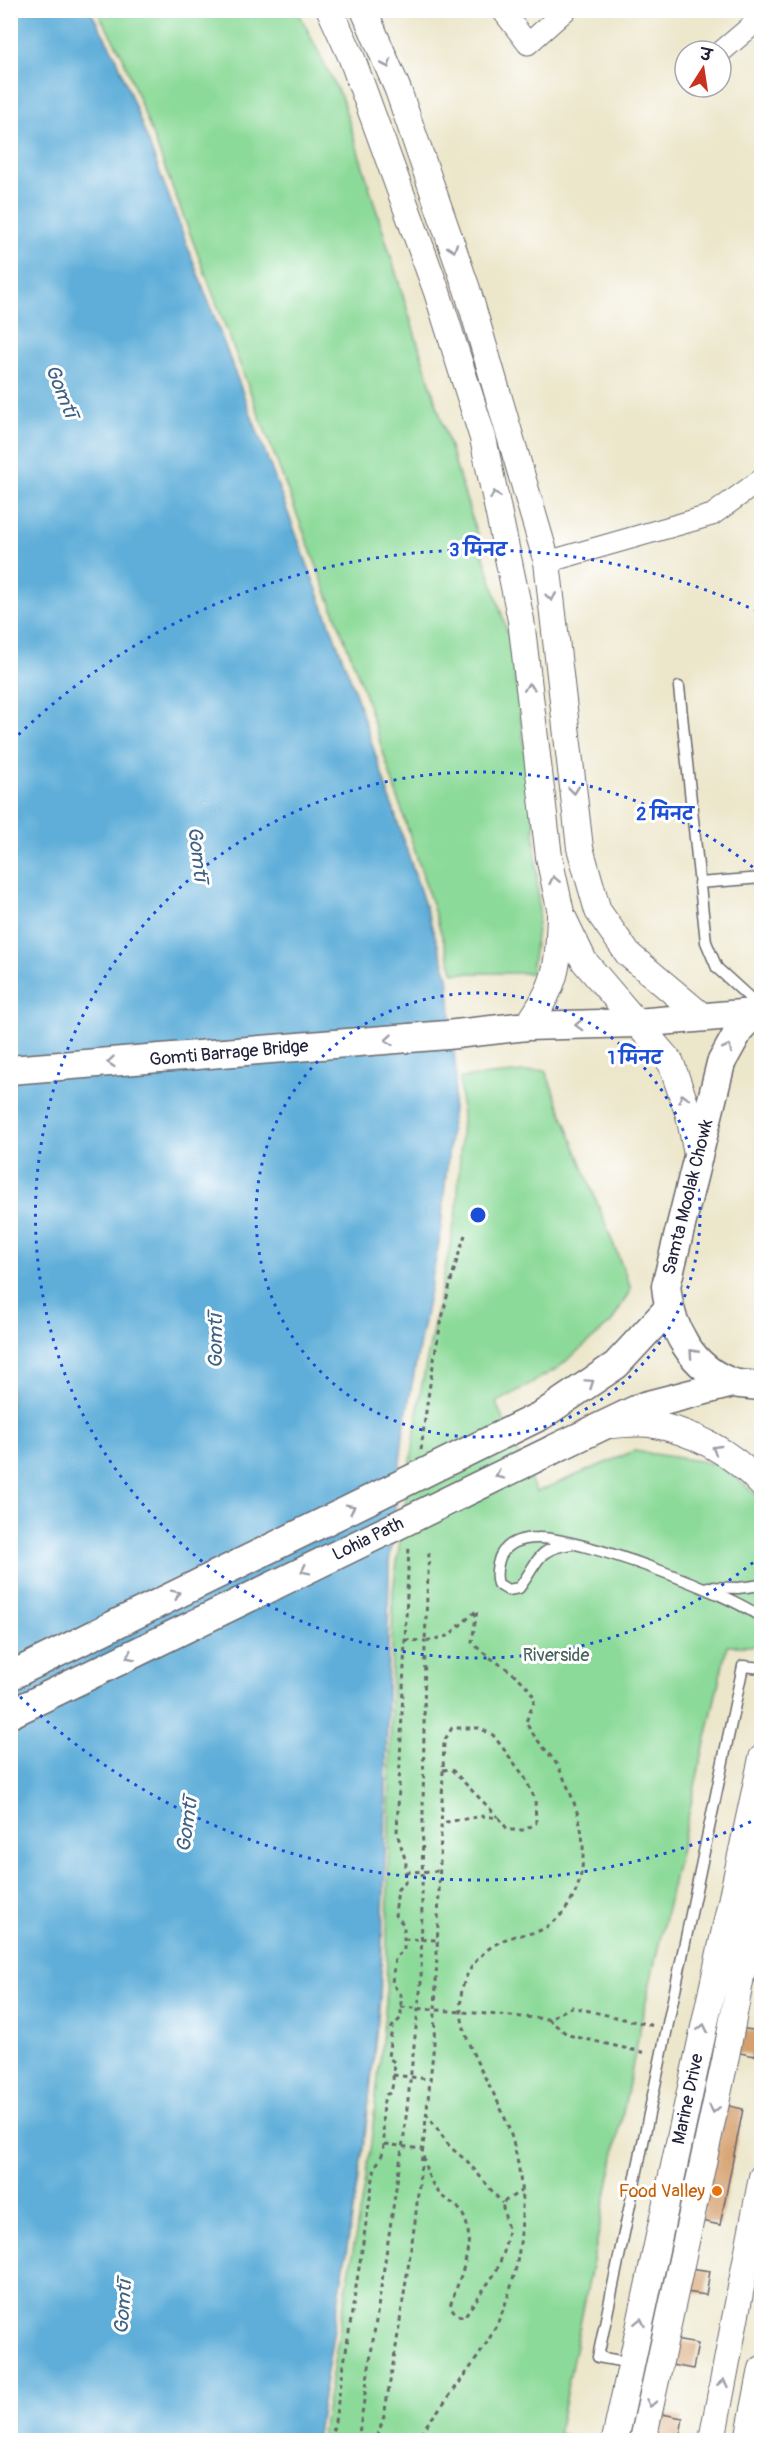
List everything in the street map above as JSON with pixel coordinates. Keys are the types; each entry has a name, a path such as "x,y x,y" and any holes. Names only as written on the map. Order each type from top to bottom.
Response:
{"main road":[{"name":"Gomti Barrage Bridge","path":"10,1070 447,1035 527,1026 637,1023 759,1009"},
{"name":"Samta Moolak Chowk","path":"759,1009 730,1044 721,1063 666,1286 668,1309 675,1329 687,1347 707,1369 733,1383 762,1386"},
{"name":"Lohia Path","path":"10,1676 542,1415 616,1365 668,1309"},
{"name":"Lohia Path","path":"10,1714 644,1406 733,1383"}],"street":[{"path":"330,10 351,56 437,292 483,438 521,620 549,857 561,913 584,961 671,1063 689,1115 697,1154"},
{"path":"364,10 398,90 467,289 547,562 580,848 598,911 628,954 703,1017"},
{"path":"502,10 528,44 566,10"},
{"path":"733,42 762,17"},
{"path":"547,562 712,514 762,479"},
{"path":"527,1026 548,996 559,962 561,913"},
{"path":"603,1426 647,1424 694,1436 741,1463 762,1485"},
{"name":"Marine Drive","path":"615,2440 762,1758"},
{"name":"Marine Drive","path":"643,2440 724,2061 762,1866"},
{"path":"712,2440 762,2177"},
{"path":"753,2437 762,2369"}],"lane":[{"path":"679,687 706,942 717,968 759,1009"},
{"path":"699,882 762,878"},
{"path":"571,1544 554,1546 540,1554 519,1588 508,1590 498,1584 496,1578 499,1560 513,1542 541,1538 571,1544 598,1550 699,1586 762,1618"},
{"path":"699,1586 724,1588 762,1585"},
{"path":"631,2363 598,2357 623,2229 668,2030 743,1666 762,1668"}],"path":[{"path":"420,1457 433,1357 452,1274 465,1235"},
{"path":"333,2440 375,2166 384,2157 386,2132 382,2122 385,2096 391,2090 394,2062 388,2057 392,2027 401,2018 401,1995 392,1983 395,1958 404,1950 404,1925 395,1915 398,1889 405,1883 406,1872 406,1862 397,1833 406,1568 410,1535"},
{"path":"358,2440 402,2146 418,2009 425,1641 429,1551"},
{"path":"404,1640 425,1641 448,1636 477,1610 472,1642 481,1652 515,1673 529,1688 535,1699 526,1722 558,1767 577,1812 583,1838 580,1882 573,1900 542,1930 491,1945 468,1973 462,1991 462,2014 473,2055 502,2110 520,2166 521,2191 517,2259 499,2319 483,2348 415,2440"},
{"path":"370,2440 377,2438 384,2416 414,2222 436,2011 441,1823 444,1741 452,1728 479,1728 493,1735 535,1799 536,1823 525,1830 508,1830 452,1769 443,1770"},
{"path":"441,1823 483,1816 499,1818"},
{"path":"406,1872 440,1871"},
{"path":"404,1939 438,1940"},
{"path":"401,2007 462,2014 548,2019 572,2007 668,2030"},
{"path":"548,2019 568,2035 662,2057"},
{"path":"393,2075 429,2079"},
{"path":"422,2149 428,2176 441,2196 459,2209 469,2231 466,2256 450,2306 456,2314 464,2317 496,2271 508,2230 502,2203 468,2162 450,2147 426,2112"},
{"path":"385,2144 422,2149"},
{"path":"502,2203 521,2191"}],"green space":[{"path":"97,11 298,11 342,99 510,641 533,807 539,914 531,973 454,973 360,680 122,55"},
{"name":"Riverside","path":"545,1070 631,1289 611,1323 558,1368 496,1403 536,1492 634,1451 719,1464 757,1495 762,1506 761,1626 757,1646 727,1646 643,2014 558,2433 581,2440 321,2440 371,2144 386,2002 393,1591 421,1389 457,1210 462,1118 460,1078"}],"water":[{"name":"Gomtī","path":"90,10 117,59 352,683 448,976 456,1076 440,1237 404,1426 389,1564 385,1861 380,1999 365,2136 316,2440 11,2440 10,11"}],"building":[{"path":"754,1955 762,1956 762,1982 749,1980"},
{"path":"739,2028 759,2031 755,2056 735,2052"},
{"path":"725,2105 743,2109 720,2225 701,2221"},
{"path":"690,2268 710,2271 706,2295 686,2292"},
{"path":"675,2340 698,2344 693,2369 671,2365"},
{"path":"657,2413 683,2418 679,2440 653,2438"}],"place":[{"name":"Food Valley","path":"717,2191"}]}
